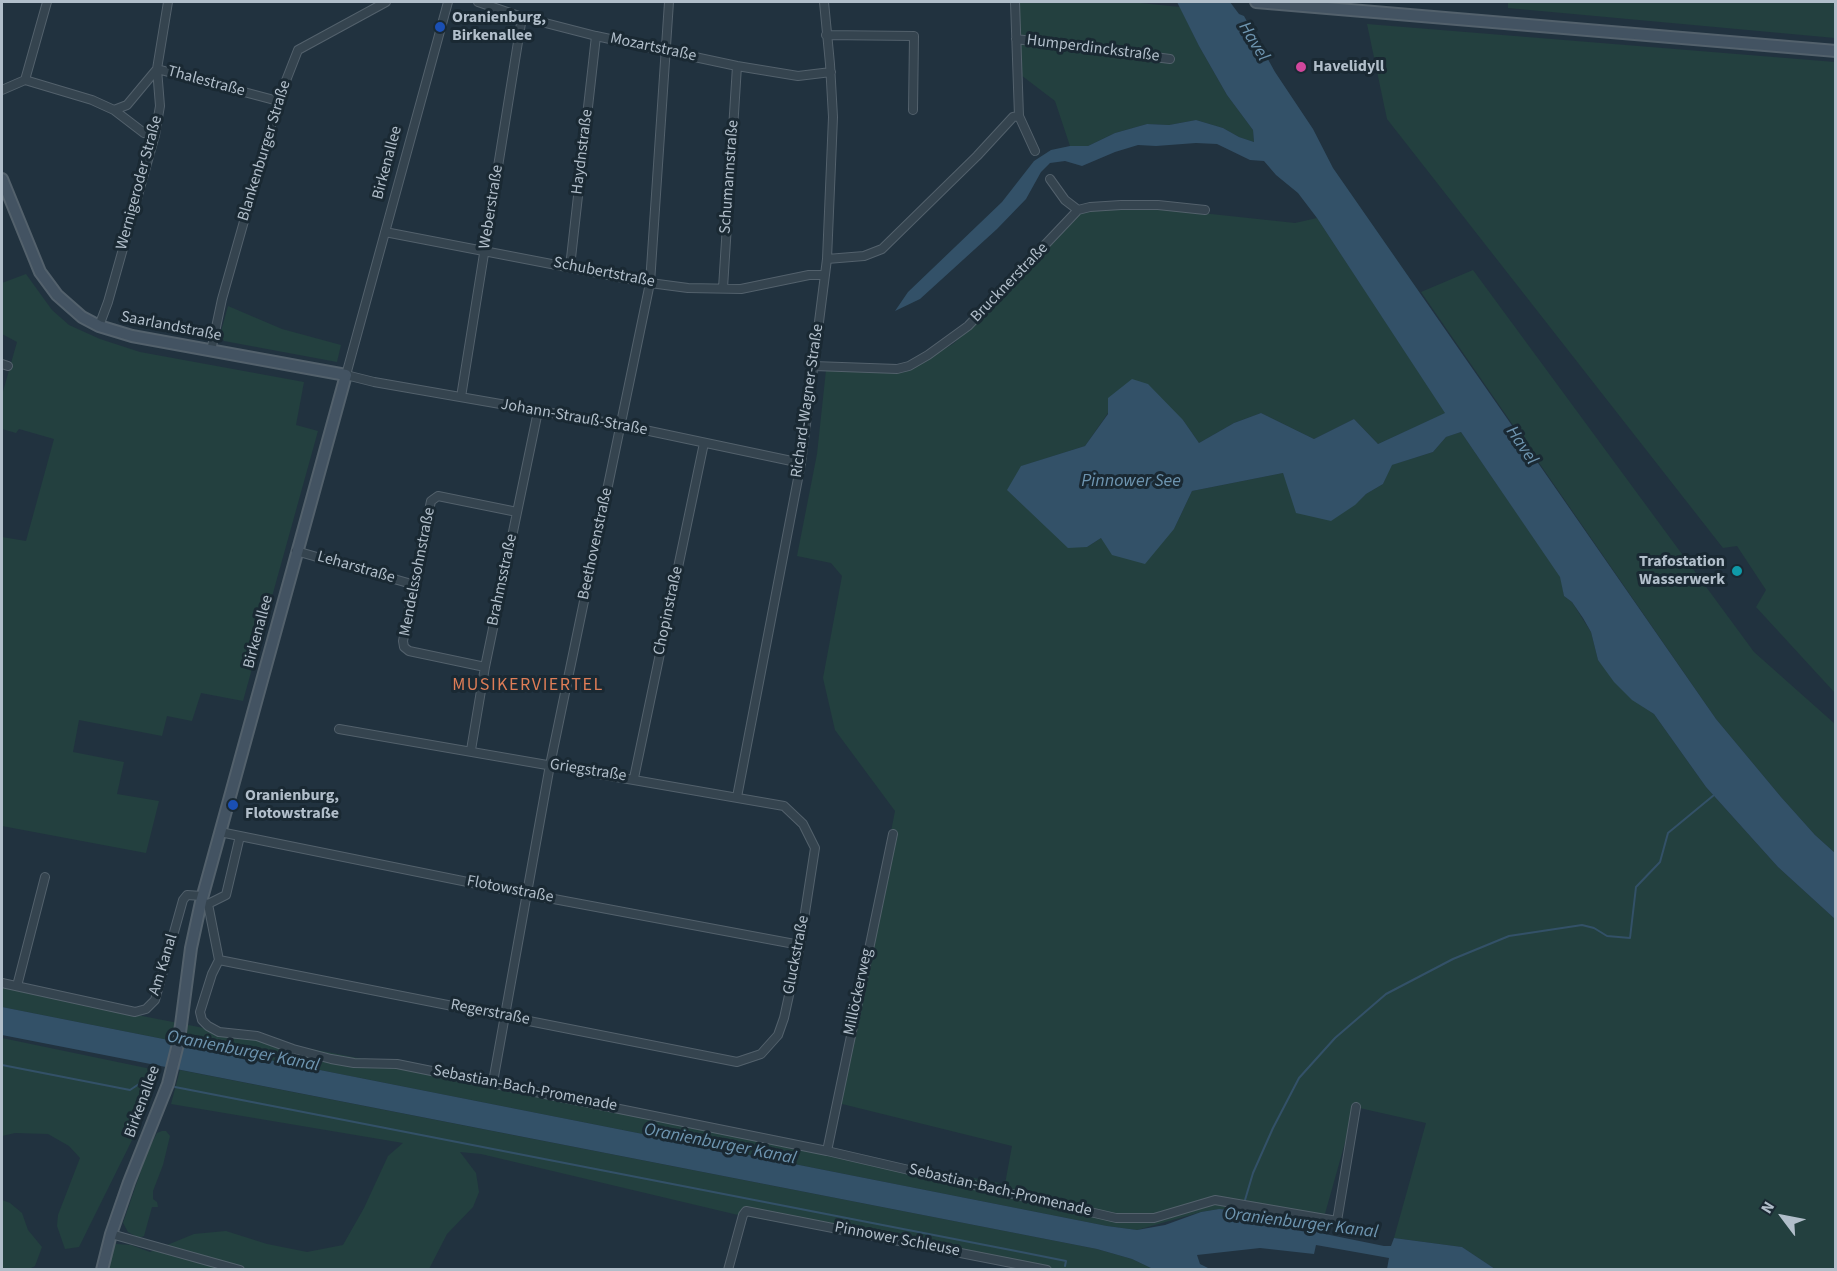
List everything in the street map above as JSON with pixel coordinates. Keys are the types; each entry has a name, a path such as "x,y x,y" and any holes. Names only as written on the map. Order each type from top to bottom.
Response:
{"street":[{"path":"25,80 47,2"},
{"name":"Wernigeroder Straße","path":"99,326 108,302 155,135 160,106 157,69 168,2"},
{"name":"Blankenburger Straße","path":"211,351 222,299 278,101 298,50 386,2"},
{"name":"Birkenallee","path":"102,1269 111,1234 170,1077 179,1040 191,948 220,832 448,2"},
{"name":"Mozartstraße","path":"478,2 522,17 597,36 737,66 798,76 831,72"},
{"name":"Beethovenstraße","path":"493,1082 503,1016 550,765 650,283 669,2"},
{"name":"Richard-Wagner-Straße","path":"737,796 801,463 827,258 832,154 831,72 824,2"},
{"path":"1016,2 1018,116 1035,151"},
{"path":"1256,2 1371,6 1501,22 1836,51"},
{"name":"Weberstraße","path":"461,397 522,17"},
{"path":"826,35 914,36 913,110"},
{"name":"Haydnstraße","path":"570,267 597,36"},
{"name":"Humperdinckstraße","path":"1016,39 1170,59"},
{"name":"Schumannstraße","path":"723,288 737,66"},
{"name":"Thalestraße","path":"114,110 127,105 157,69 278,101"},
{"path":"2,90 25,80 92,100 114,110 144,132 155,135"},
{"path":"827,258 864,256 882,249 977,156 1013,117 1018,116"},
{"path":"1050,178 1065,200 1078,210 1090,207 1130,205 1158,205 1205,210"},
{"name":"Saarlandstraße","path":"2,179 27,244 46,282 68,307 82,317 99,326 132,336 346,375"},
{"name":"Brucknerstraße","path":"814,366 897,369 909,366 928,355 968,326 1078,210"},
{"name":"Schubertstraße","path":"385,232 650,283 688,288 741,289 809,275 825,275"},
{"name":"Johann-Strauß-Straße","path":"346,375 621,425 801,463"},
{"name":"Brahmsstraße","path":"471,750 485,667 538,411"},
{"name":"Chopinstraße","path":"634,778 704,443"},
{"name":"Mendelssohnstraße","path":"485,667 409,651 404,647 403,641 431,501 438,496 517,512"},
{"name":"Leharstraße","path":"296,551 414,585"},
{"name":"Griegstraße","path":"339,729 634,778 784,806 803,824 815,848"},
{"name":"Flotowstraße","path":"220,832 527,894 801,945"},
{"name":"Millöckerweg","path":"827,1151 893,834"},
{"path":"219,960 204,901 226,895 240,836"},
{"name":"Gluckstraße","path":"761,1054 778,1035 784,1018 801,945 815,848"},
{"path":"17,986 45,878"},
{"name":"Am Kanal","path":"2,983 135,1012 146,1010 155,1000 183,900 188,895 204,901"},
{"name":"Sebastian-Bach-Promenade","path":"219,960 200,1012 202,1020 219,1032 257,1036 331,1059 354,1063 397,1064 827,1151 1116,1218 1154,1218 1215,1200 1337,1221 1356,1107"},
{"name":"Regerstraße","path":"219,960 737,1062 761,1054"},
{"name":"Pinnower Schleuse","path":"728,1269 746,1211 1047,1269"},
{"path":"111,1234 240,1269"}],"green space":[{"path":"1013,2 1131,2 1180,7 1227,95 1253,130 1254,142 1223,128 1196,120 1169,125 1147,124 1115,133 1088,146 1070,146 1055,101 1017,72"},
{"path":"1508,2 1835,2 1835,38 1508,8"},
{"path":"1367,24 1835,62 1835,693 1756,607 1766,590 1737,546 1723,548 1387,119"},
{"path":"1146,207 1295,223 1317,218 1446,413 1378,444 1354,419 1314,439 1261,413 1234,423 1199,443 1183,420 1108,413 1085,446 1022,466 1087,547 1101,538 1174,529 1192,491 1283,473 1287,483 1358,502 1366,494 1383,484 1391,465 1433,452 1446,437 1461,432 1561,577 1564,596 1572,602 1591,632 1598,660 1639,704 1654,714 1706,787 1778,867 1835,919 1835,1269 1495,1269 1462,1247 1394,1238 1426,1123 1355,1107 1321,1228 1257,1213 1219,1209 1137,1230 1107,1226 2,1007 2,986 60,1000 1005,1184 1012,1146 838,1103 895,811 835,730 823,678 842,576 831,563 797,556 817,454 826,370 902,373 953,344 1004,296 1078,215 1091,209"},
{"path":"1473,270 1754,652 1835,724 1835,853 1815,835 1781,797 1716,719 1421,292"},
{"path":"26,274 52,310 69,325 100,339 140,352 304,382 296,425 318,431 243,701 201,693 192,721 167,716 162,736 79,720 73,752 124,762 117,794 159,801 146,853 2,826 2,537 26,541 54,439 19,429 16,433 2,429 2,395 17,342 2,334 2,283"},
{"path":"228,306 282,329 341,345 337,362 224,341 220,335"},
{"path":"2,1038 156,1070 157,1075 151,1099 79,1247 65,1249 57,1226 58,1215 80,1158 69,1146 48,1134 15,1133 2,1136"},
{"path":"180,1070 1097,1249 1132,1259 1153,1269 1044,1269 738,1215 481,1154 460,1152 476,1173 479,1192 473,1207 447,1234 429,1269 108,1270 115,1244 131,1245 150,1252 194,1234 226,1231 267,1244 307,1252 343,1245 364,1208 388,1156 403,1143 171,1104"},
{"path":"166,1131 170,1136 163,1165 153,1191 153,1199 157,1202 158,1207 152,1207 144,1236 139,1238 128,1232 123,1223 148,1150 157,1133"},
{"path":"2,1200 10,1203 22,1213 28,1230 42,1247 35,1266 29,1269 2,1269"}],"water":[{"path":"1177,2 1230,2 1239,14 1244,16 1275,72 1313,129 1333,168 1716,719 1781,797 1815,835 1835,853 1835,919 1778,867 1706,787 1654,714 1632,700 1614,682 1598,660 1591,632 1583,618 1572,602 1564,596 1560,577 1461,432 1446,437 1433,452 1392,465 1383,484 1331,521 1296,513 1283,473 1192,491 1174,529 1145,564 1112,555 1101,538 1087,547 1068,548 1007,490 1021,466 1085,446 1108,414 1108,398 1132,379 1148,384 1183,420 1199,443 1234,423 1261,413 1314,439 1354,419 1378,444 1445,413 1317,218 1298,193 1276,175 1264,161 1250,160 1217,144 1138,145 1082,166 1065,161 1050,163 1041,172 1026,199 997,229 920,299 895,311 908,292 1002,202 1034,161 1051,150 1070,146 1088,146 1115,133 1147,124 1169,125 1196,120 1223,128 1254,142 1253,130 1227,95"},
{"name":"Oranienburger Kanal","path":"2,1007 1107,1226 1137,1230 1165,1225 1201,1212 1219,1209 1243,1211 1321,1228 1320,1233 1384,1246 1391,1246 1394,1238 1462,1247 1495,1269 1387,1269 1389,1258 1316,1245 1314,1254 1260,1248 1197,1255 1200,1264 1210,1269 1153,1269 1132,1259 1097,1249 2,1035"}],"waterway":[{"name":"Oranienburger Kanal","path":"1245,1200 1253,1173 1299,1078 1335,1038 1386,994 1453,959 1509,936 1582,925 1594,928 1607,936 1630,938 1636,887 1660,862 1668,833 1714,795"},
{"path":"2,1065 130,1090 145,1080"},
{"path":"175,1087 1066,1261 1065,1266"}],"place":[{"name":"Oranienburg, Birkenallee","path":"440,27"},
{"name":"Havelidyll","path":"1301,67"},
{"name":"Trafostation Wasserwerk","path":"1737,571"},
{"name":"Oranienburg, Flotowstraße","path":"233,805"}],"district":[{"name":"MUSIKERVIERTEL","path":"528,686"}],"water label":[{"name":"Havel","path":"1253,42"},
{"name":"Havel","path":"1521,446"},
{"name":"Pinnower See","path":"1131,482"}]}
